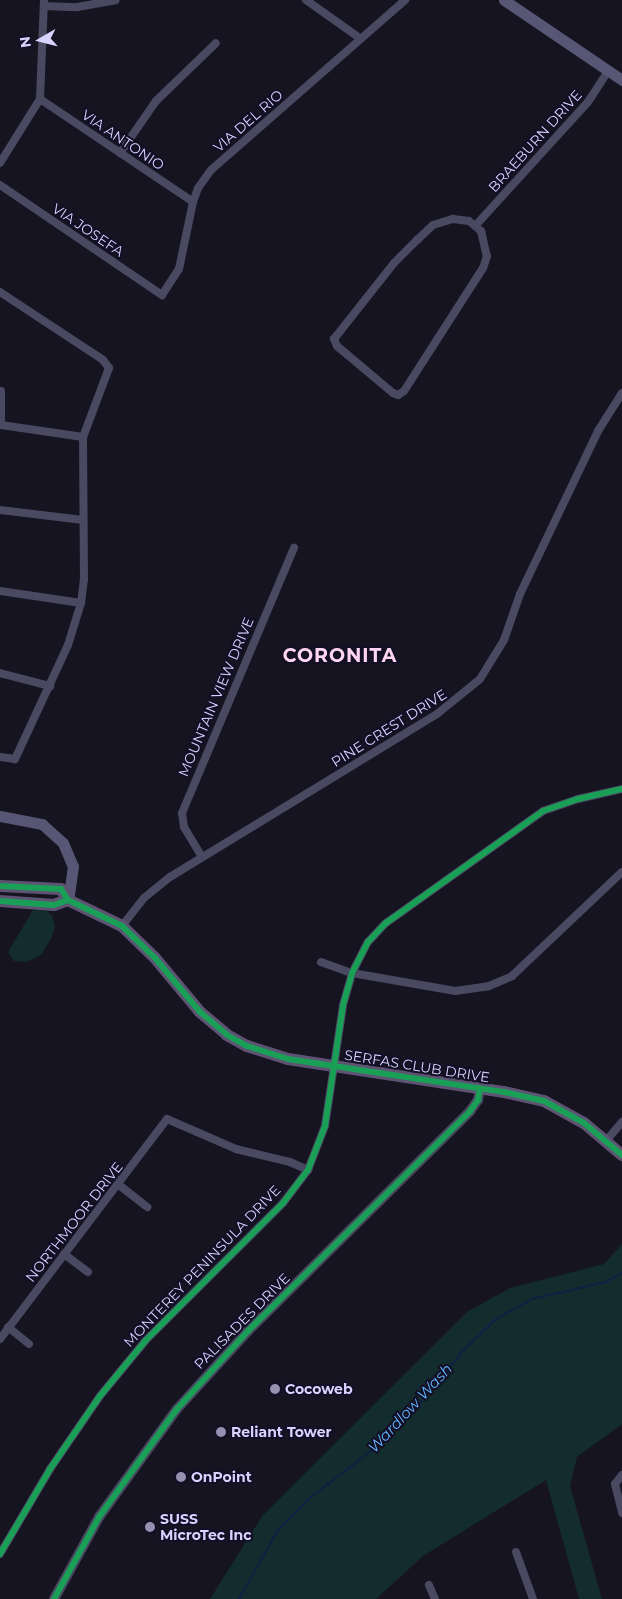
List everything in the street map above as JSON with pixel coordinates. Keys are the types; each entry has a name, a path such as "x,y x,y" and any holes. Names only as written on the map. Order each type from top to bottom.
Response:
{"main road":[{"path":"504,0 622,80"},
{"path":"0,816 42,824 63,843 73,866 68,900 54,905 0,901"},
{"name":"SERFAS CLUB DRIVE","path":"0,886 60,889 68,900 122,926 155,958 200,1012 227,1035 268,1054 480,1088 544,1102 566,1111 622,1155"}],"street":[{"path":"0,163 40,99 44,3 78,7 115,0"},
{"path":"306,0 361,39"},
{"name":"VIA DEL RIO","path":"162,295 179,269 193,202 198,188 211,170 405,0"},
{"path":"120,153 156,101 216,43"},
{"name":"BRAEBURN DRIVE","path":"476,225 588,102 608,70"},
{"name":"VIA ANTONIO","path":"40,99 193,202"},
{"name":"VIA JOSEFA","path":"0,185 162,295"},
{"path":"453,219 476,225 486,247 483,268 404,391 398,395 388,390 337,346 334,339 394,263 433,226 453,219"},
{"path":"0,292 103,360 109,368 83,437 84,579 81,603 68,645 15,759 0,757"},
{"path":"1,391 1,425 83,437"},
{"name":"PINE CREST DRIVE","path":"122,926 156,887 202,856 437,714 480,679 504,640 520,594 598,431 622,393"},
{"path":"0,510 83,520"},
{"name":"MOUNTAIN VIEW DRIVE","path":"202,856 184,828 182,813 294,548"},
{"path":"0,591 81,603"},
{"path":"0,674 50,686"},
{"name":"MONTEREY PENINSULA DRIVE","path":"0,1554 50,1469 100,1396 146,1340 283,1203 308,1170 325,1126 332,1065 352,973 368,942 386,923 543,812 578,799 622,789"},
{"path":"322,962 352,973 455,992 490,986 512,976 622,872"},
{"name":"PALISADES DRIVE","path":"54,1599 99,1517 177,1409 248,1331 470,1111 478,1100 480,1088"},
{"name":"NORTHMOOR DRIVE","path":"0,1339 167,1120 236,1149 290,1162 308,1170"},
{"path":"606,1141 622,1122"},
{"path":"119,1185 147,1207"},
{"path":"64,1254 88,1272"},
{"path":"8,1327 29,1344"},
{"path":"622,1475 615,1484 622,1513"},
{"path":"516,1552 533,1599"},
{"path":"429,1584 435,1599"}],"green space":[{"path":"33,910 47,911 52,916 55,926 52,937 41,955 26,962 14,961 8,952"},
{"path":"622,1244 622,1424 577,1457 570,1486 602,1599 579,1599 546,1480 423,1556 376,1599 210,1599 263,1515 467,1312 510,1288 604,1264"}],"waterway":[{"name":"Wardlow Wash","path":"239,1599 276,1533 307,1500 378,1446 430,1392 463,1351 496,1319 532,1299 606,1282 622,1273"}],"cycle path":[{"path":"0,1554 50,1469 100,1396 146,1340 283,1203 308,1170 325,1126 343,1005 352,973 368,942 386,923 543,811 578,799 622,789"},
{"path":"0,886 61,889 68,900 122,926 155,958 200,1012 227,1035 247,1046 288,1059 504,1092 544,1101 584,1123 622,1155"},
{"path":"0,901 54,905 68,900"},
{"path":"54,1599 99,1517 177,1409 248,1331 470,1111 478,1100 480,1089"}],"place":[{"name":"Cocoweb","path":"275,1389"},
{"name":"Reliant Tower","path":"221,1432"},
{"name":"OnPoint","path":"181,1477"},
{"name":"SUSS MicroTec Inc","path":"150,1527"}],"district":[{"name":"CORONITA","path":"340,656"}]}
